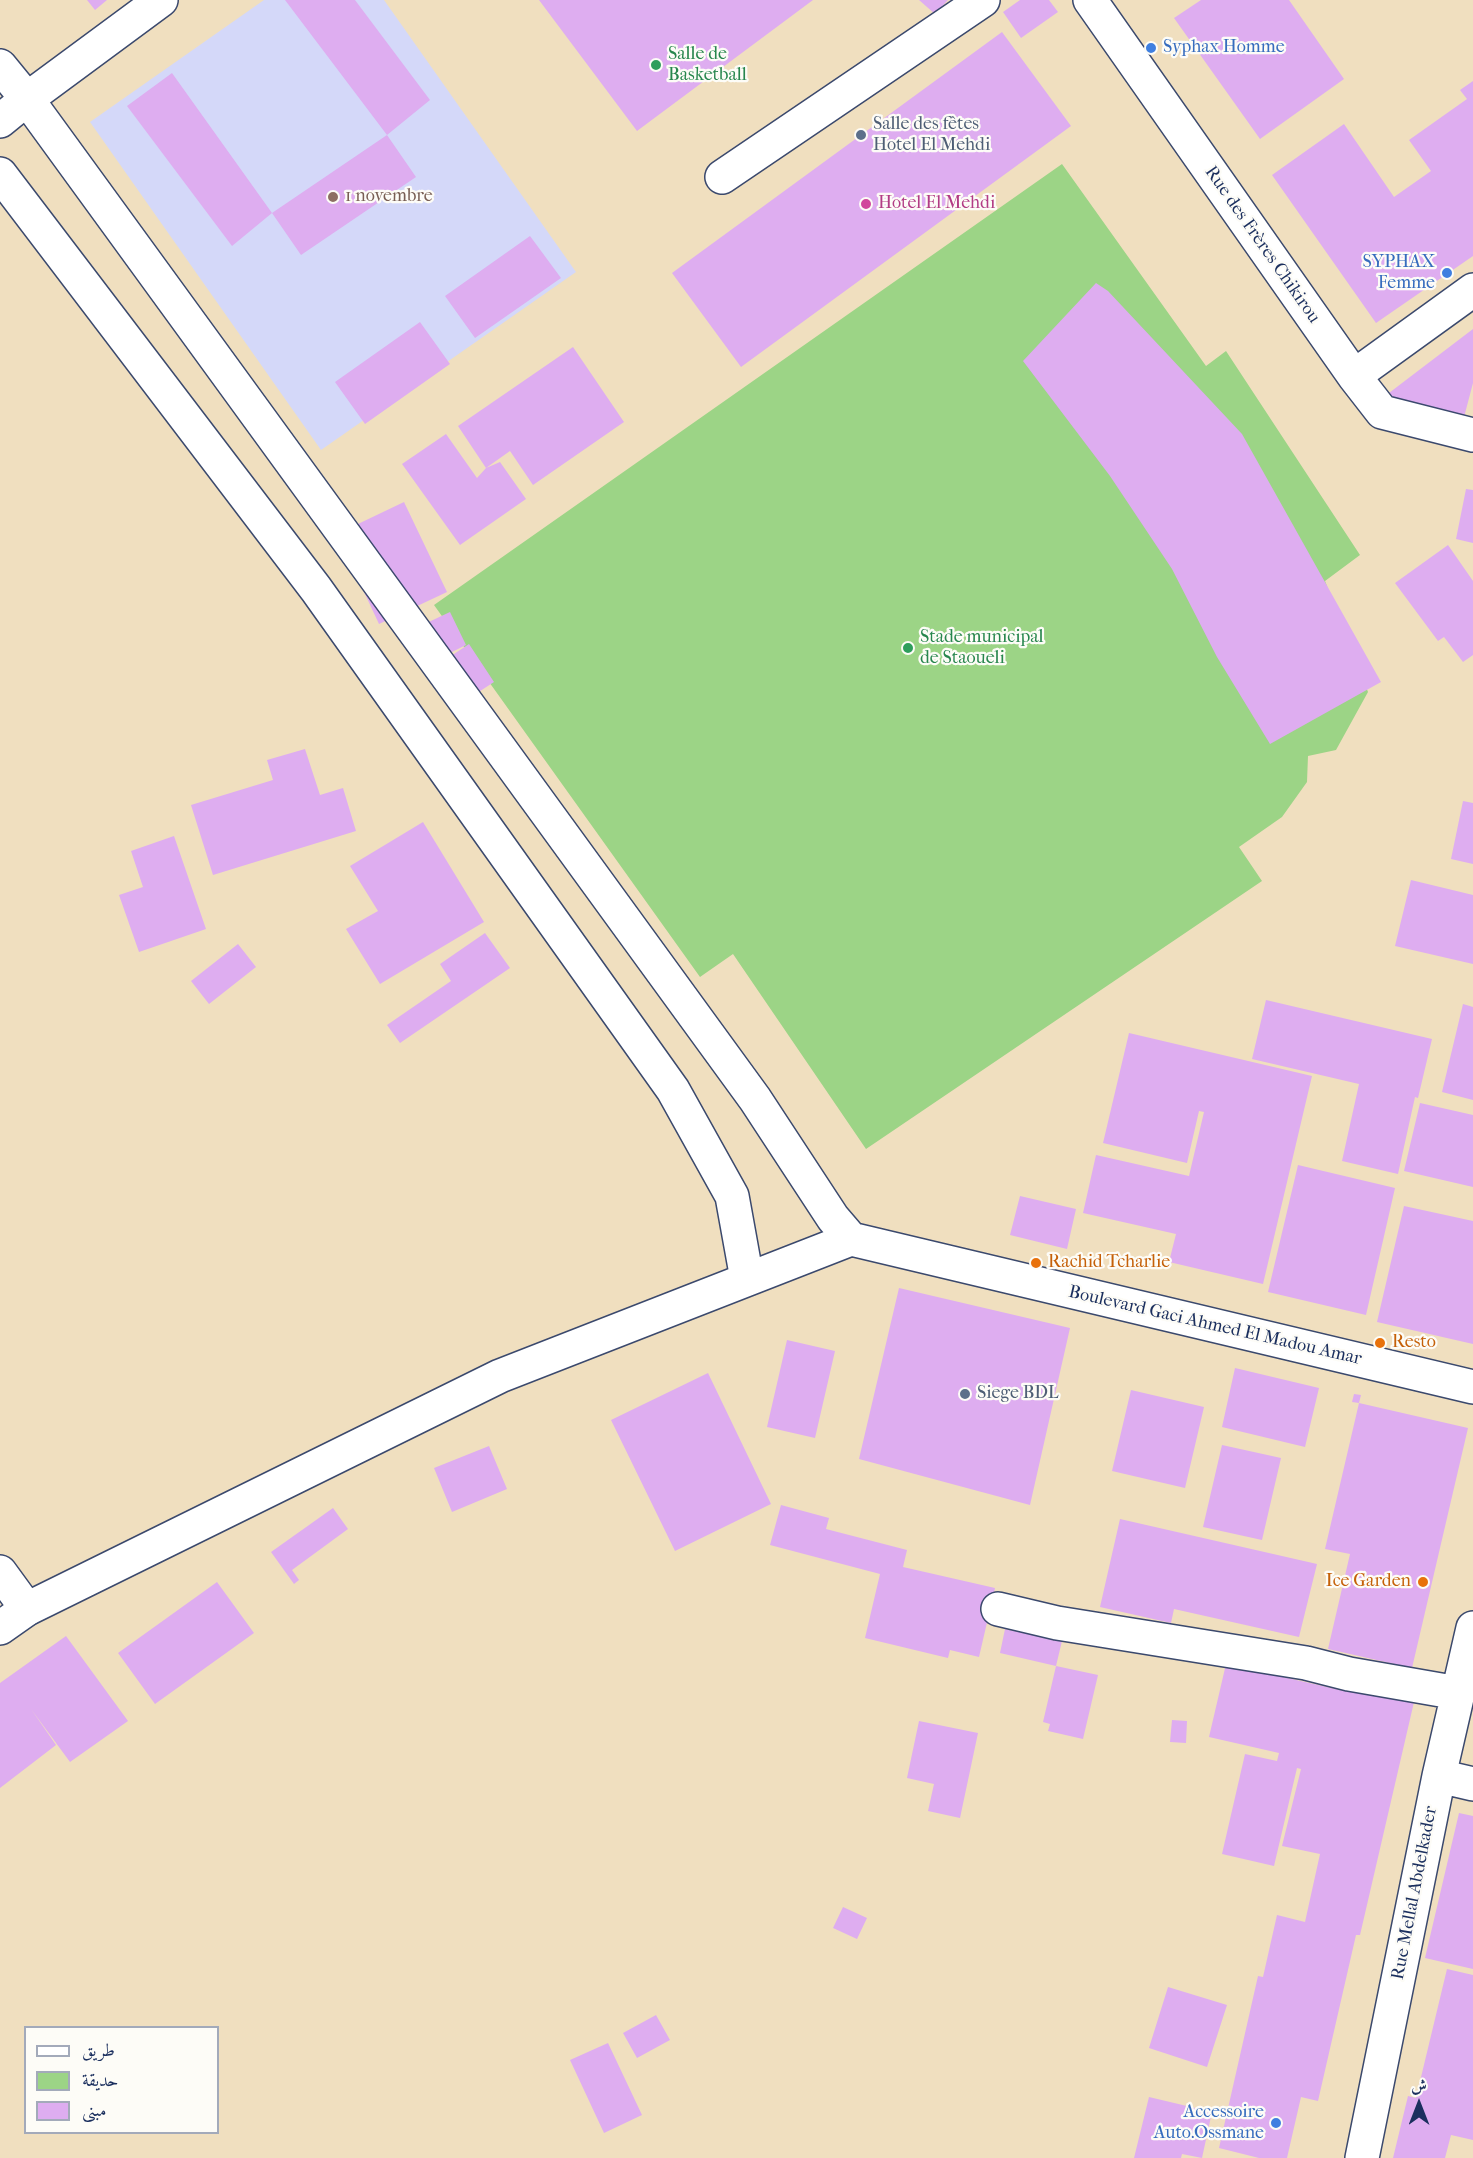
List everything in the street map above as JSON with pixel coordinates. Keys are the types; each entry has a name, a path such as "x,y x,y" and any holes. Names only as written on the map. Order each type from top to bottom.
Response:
{"main road":[{"path":"0,121 161,0"},
{"path":"722,177 983,0"},
{"name":"Rue des Frères Chikirou","path":"1101,4 1354,376 1382,412 1473,435"},
{"path":"0,66 27,99 748,1089 833,1218 851,1239 500,1376 27,1609 0,1628"},
{"path":"0,174 316,589 674,1090 732,1196 747,1279"},
{"path":"1354,376 1473,290"},
{"name":"Boulevard Gaci Ahmed El Madou Amar","path":"851,1239 1473,1387"},
{"path":"0,1572 27,1609"},
{"path":"998,1610 1057,1623 1306,1663 1349,1674 1458,1693"},
{"name":"Rue Mellal Abdelkader","path":"1362,2158 1438,1776 1473,1629"},
{"path":"1438,1776 1473,1784"}],"shaded area":[{"name":"1 novembre","path":"264,0 384,0 576,272 321,450 90,122"}],"green space":[{"name":"Stade municipal de Staoueli","path":"1062,164 1206,366 1226,351 1360,555 1325,581 1368,692 1336,750 1308,756 1307,782 1282,817 1239,847 1262,881 866,1149 733,954 700,977 434,605"}],"building":[{"path":"87,0 107,0 95,10"},
{"path":"285,0 355,0 430,100 387,135"},
{"name":"Salle de Basketball","path":"539,0 813,0 637,131"},
{"path":"919,0 948,0 935,14"},
{"path":"1020,0 1049,0 1058,12 1021,38 1003,12"},
{"path":"1201,0 1289,0 1344,79 1260,139 1174,18"},
{"name":"Hotel El Mehdi","path":"1002,32 1071,126 741,367 672,273"},
{"path":"172,73 272,213 232,246 127,106"},
{"path":"1473,81 1473,256 1376,323 1272,175 1344,124 1394,197 1431,171 1409,140 1467,99 1460,90"},
{"path":"387,135 416,177 301,255 272,213"},
{"path":"530,236 561,278 475,338 445,296"},
{"path":"1096,283 1108,291 1242,434 1381,682 1270,744 1217,657 1172,569 1110,476 1023,361"},
{"path":"420,322 450,364 365,424 335,382"},
{"path":"1473,329 1473,383 1463,421 1385,396"},
{"path":"573,347 624,422 533,485 510,451 486,468 458,426"},
{"path":"446,434 477,478 486,468 500,462 526,499 460,545 402,464"},
{"path":"1466,489 1473,490 1473,543 1456,539"},
{"path":"404,502 447,592 379,624 337,534"},
{"path":"1448,545 1473,581 1473,655 1463,662 1444,637 1438,641 1395,583"},
{"path":"450,612 466,645 434,661 418,627"},
{"path":"469,644 494,682 454,708 430,670"},
{"path":"305,749 320,795 343,788 356,831 213,875 191,805 273,780 267,760"},
{"path":"1463,801 1473,803 1473,864 1451,859"},
{"path":"423,822 484,922 380,984 346,929 378,911 350,866"},
{"path":"174,836 206,929 139,952 119,895 143,887 131,851"},
{"path":"1411,880 1473,895 1473,964 1395,946"},
{"path":"485,933 510,968 400,1043 387,1025 451,981 440,964"},
{"path":"238,944 256,967 209,1004 191,981"},
{"path":"1266,1000 1432,1039 1418,1098 1415,1097 1398,1174 1342,1161 1359,1084 1252,1059"},
{"path":"1463,1004 1473,1007 1473,1100 1442,1092"},
{"path":"1129,1033 1312,1076 1263,1284 1169,1262 1176,1234 1083,1213 1096,1155 1189,1176 1204,1112 1199,1111 1187,1163 1103,1143"},
{"path":"1420,1103 1473,1115 1473,1187 1404,1171"},
{"path":"1298,1165 1395,1188 1366,1315 1268,1292"},
{"path":"1020,1196 1076,1209 1067,1249 1010,1235"},
{"path":"1404,1206 1473,1221 1473,1344 1377,1322"},
{"name":"Siege BDL","path":"899,1288 1070,1328 1030,1505 859,1459"},
{"path":"787,1340 835,1351 815,1438 767,1427"},
{"path":"1235,1368 1319,1388 1305,1447 1222,1427"},
{"path":"708,1373 771,1504 675,1551 611,1420"},
{"path":"1131,1390 1204,1407 1185,1488 1112,1471"},
{"path":"1354,1394 1361,1395 1359,1403 1352,1402"},
{"path":"1359,1403 1468,1428 1412,1668 1328,1649 1350,1554 1325,1549"},
{"path":"1222,1445 1281,1458 1262,1540 1203,1527"},
{"path":"489,1446 507,1489 452,1512 434,1468"},
{"path":"781,1505 829,1518 826,1529 907,1550 903,1567 995,1588 979,1657 950,1650 948,1658 865,1638 880,1574 770,1545"},
{"path":"333,1508 348,1529 292,1570 299,1580 294,1584 271,1552"},
{"path":"1120,1519 1317,1564 1299,1637 1174,1609 1171,1623 1100,1607"},
{"path":"217,1582 254,1633 155,1704 118,1653"},
{"path":"1005,1629 1062,1641 1056,1666 1000,1653"},
{"path":"66,1636 128,1721 70,1762 31,1709 56,1745 0,1788 0,1683"},
{"path":"1226,1664 1349,1692 1351,1687 1414,1702 1360,1935 1356,1935 1318,2101 1301,2097 1287,2158 1259,2158 1219,2148 1258,1976 1263,1977 1277,1915 1305,1922 1320,1854 1282,1846 1301,1769 1297,1768 1274,1866 1222,1854 1245,1754 1277,1761 1279,1753 1209,1737"},
{"path":"1056,1666 1098,1675 1083,1739 1048,1731 1050,1724 1043,1722"},
{"path":"1172,1720 1187,1721 1186,1743 1170,1742"},
{"path":"919,1721 978,1733 960,1818 928,1811 934,1784 907,1778"},
{"path":"1459,1813 1473,1816 1473,1969 1425,1958"},
{"path":"843,1907 867,1918 857,1939 833,1928"},
{"path":"1447,1969 1473,1975 1473,2140 1451,2135 1445,2158 1393,2158 1408,2096 1416,2098"},
{"path":"1168,1987 1227,2005 1207,2067 1149,2048"},
{"path":"656,2015 670,2040 637,2058 623,2033"},
{"path":"608,2043 642,2115 604,2133 570,2060"},
{"path":"1149,2097 1212,2112 1202,2158 1182,2154 1181,2158 1134,2158"}],"place":[{"name":"Syphax Homme","path":"1151,48"},
{"name":"Salle de Basketball","path":"656,65"},
{"name":"Salle des fêtes Hotel El Mehdi","path":"861,135"},
{"name":"1 novembre","path":"333,197"},
{"name":"Hotel El Mehdi","path":"866,204"},
{"name":"SYPHAX Femme","path":"1447,273"},
{"name":"Stade municipal de Staoueli","path":"908,648"},
{"name":"Rachid Tcharlie","path":"1036,1263"},
{"name":"Resto","path":"1380,1343"},
{"name":"Siege BDL","path":"965,1394"},
{"name":"Ice Garden","path":"1423,1582"},
{"name":"Accessoire Auto.Ossmane","path":"1276,2123"}]}
